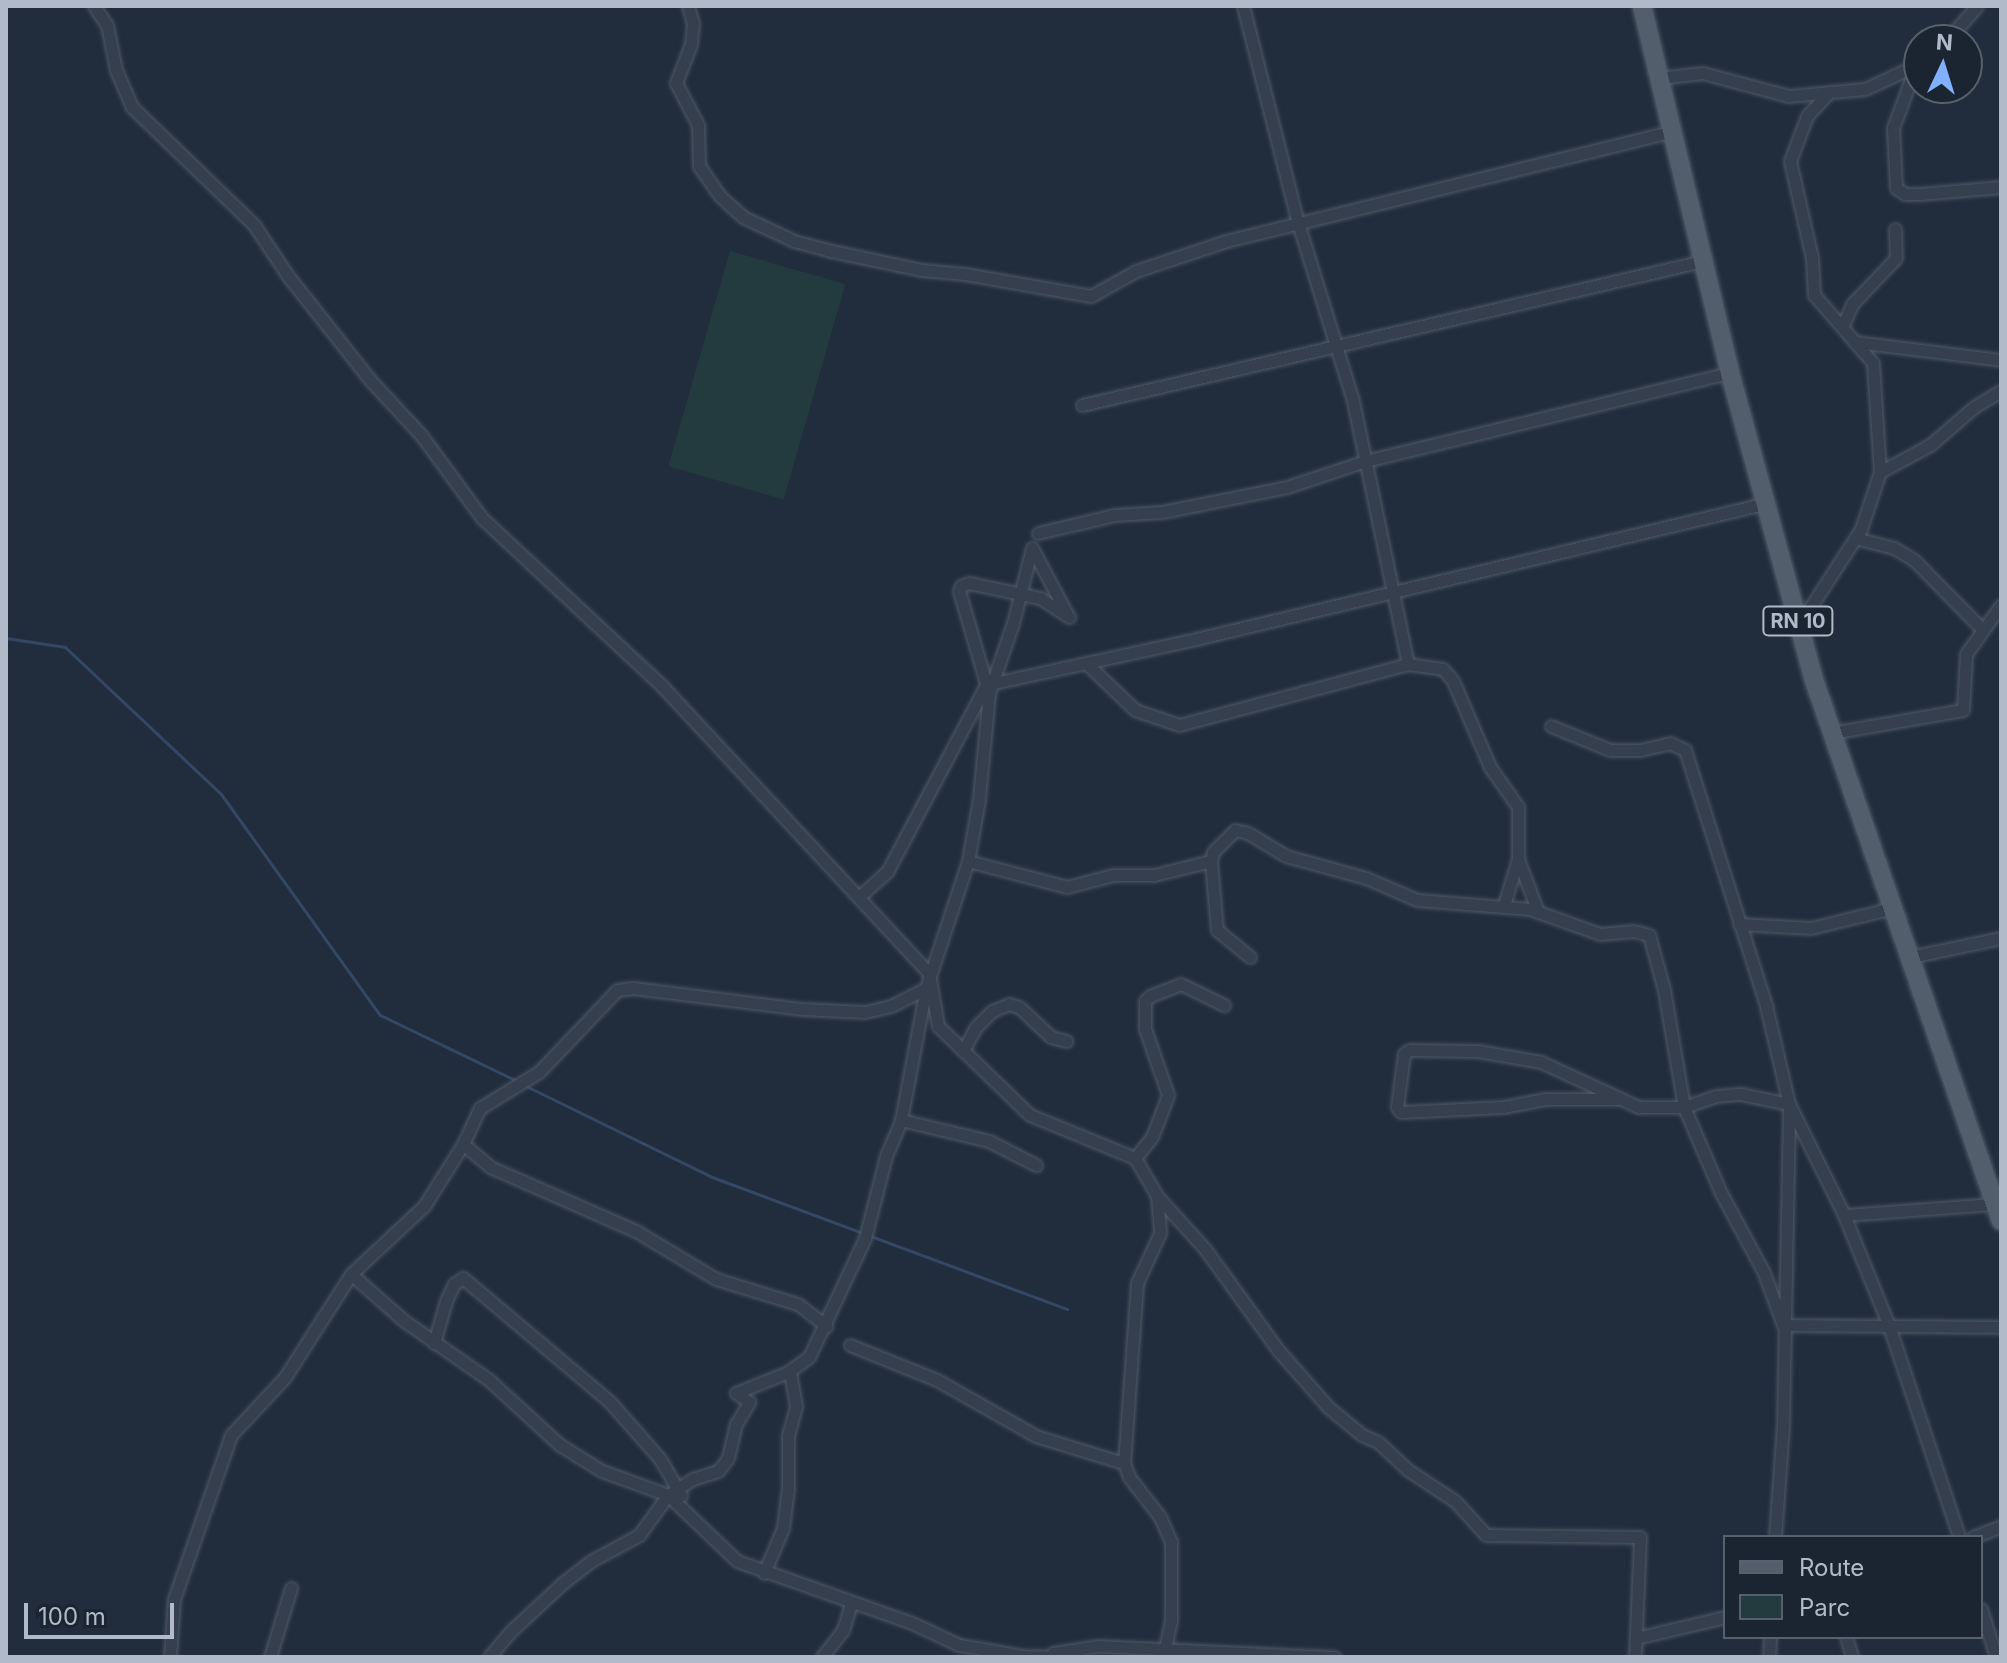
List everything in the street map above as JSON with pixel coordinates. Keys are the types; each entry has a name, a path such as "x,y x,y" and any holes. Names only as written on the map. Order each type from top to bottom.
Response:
{"main road":[{"name":"RN 10","path":"1642,6 1730,373 1799,625 1831,733 1998,1212"}],"street":[{"path":"94,6 107,25 116,70 132,107 254,225 288,276 371,381 421,435 482,518 663,687 929,973 938,1026 963,1051 1030,1115 1135,1158 1157,1196 1205,1249 1278,1350 1328,1407 1362,1435 1378,1442 1408,1470 1455,1501 1486,1535 1640,1537 1635,1657"},
{"path":"688,6 693,24 691,44 676,83 698,125 699,166 721,197 743,217 794,241 921,270 1091,296 1136,271 1226,241 1670,132"},
{"path":"1243,6 1298,223 1337,346 1408,664"},
{"path":"1961,24 1977,6"},
{"path":"1658,78 1703,73 1788,96 1865,89 1903,71"},
{"path":"1799,625 1855,538 1880,472 1873,363 1814,295 1812,258 1790,161 1807,116 1829,92"},
{"path":"1903,104 1891,137 1896,188 1905,194 1920,194 2001,187"},
{"path":"1843,325 1853,303 1896,258 1895,229"},
{"path":"1082,405 1703,261"},
{"path":"1855,342 2001,360"},
{"path":"1038,533 1114,515 1162,512 1287,487 1365,461 1730,373"},
{"path":"1880,472 1930,445 1974,407 2001,391"},
{"path":"990,687 1767,503"},
{"path":"1855,538 1894,548 1914,560 1982,629"},
{"path":"489,1657 511,1631 564,1582 591,1561 639,1535 668,1495 693,1479 718,1471 728,1458 736,1424 749,1402 736,1393 790,1371 809,1357 826,1326 865,1238 886,1156 901,1120 929,973 968,861 979,799 990,687 959,591 969,583 1020,594 1040,598 1069,617 1032,548 1020,594 990,687 887,872 860,896"},
{"path":"1831,733 1963,710 1966,654 2001,605"},
{"path":"1086,663 1135,710 1179,725 1408,664 1443,669 1453,681 1490,767 1518,807 1518,859 1504,905"},
{"path":"1551,726 1610,750 1640,750 1670,743 1685,750 1766,1006 1789,1104 1844,1215 1889,1326 1958,1535"},
{"path":"1250,957 1217,930 1211,861 1213,852 1229,833 1242,830 1286,856 1355,874 1417,900 1439,904 1504,905 1538,912 1600,934 1634,931 1649,935 1664,990 1684,1107 1721,1193 1764,1273 1783,1325"},
{"path":"1518,859 1538,912"},
{"path":"968,861 1067,887 1113,875 1154,875 1211,861"},
{"path":"1739,924 1811,928 1868,914 1893,904"},
{"path":"1910,957 2001,938"},
{"path":"1135,1158 1152,1137 1168,1095 1145,1029 1145,1001 1181,984 1224,1005"},
{"path":"170,1657 174,1599 225,1448 242,1420 285,1377 351,1274 424,1206 463,1144 480,1108 539,1072 564,1048 604,999 617,990 633,988 801,1009 865,1012 891,1006 926,988"},
{"path":"963,1051 976,1027 992,1011 1009,1004 1019,1007 1051,1037 1066,1041"},
{"path":"1616,1099 1545,1099 1503,1107 1401,1112 1397,1107 1404,1054 1409,1050 1478,1051 1541,1062 1616,1099 1656,1109 1684,1107 1716,1096 1741,1094 1789,1104"},
{"path":"1775,1535 1783,1425 1789,1104"},
{"path":"901,1120 989,1141 1036,1165"},
{"path":"463,1144 485,1164 636,1231 716,1279 798,1304 826,1326"},
{"path":"1157,1196 1160,1233 1137,1283 1124,1463 1136,1487 1160,1517 1171,1542 1171,1620 1163,1653"},
{"path":"1844,1215 1998,1212"},
{"path":"351,1274 434,1343 489,1380 560,1445 602,1471 668,1495 737,1561 912,1623 959,1645 1025,1656 1063,1657"},
{"path":"434,1343 446,1301 454,1284 463,1278 589,1381 648,1445 680,1489 685,1508"},
{"path":"1783,1325 2001,1327"},
{"path":"850,1345 937,1380 1036,1436 1101,1453 1124,1463"},
{"path":"764,1573 783,1528 788,1490 788,1436 796,1406 790,1371"},
{"path":"1978,1535 2001,1526"},
{"path":"270,1657 291,1588"},
{"path":"822,1657 843,1630 851,1603"},
{"path":"1983,1615 1996,1657"},
{"path":"1636,1638 1723,1617"},
{"path":"1025,1656 1098,1646 1163,1653 1335,1657"}],"green space":[{"path":"730,251 845,284 784,499 668,466"}],"waterway":[{"path":"6,638 65,647 221,794 380,1015 517,1081"},
{"path":"524,1085 712,1177 1067,1309"}]}
